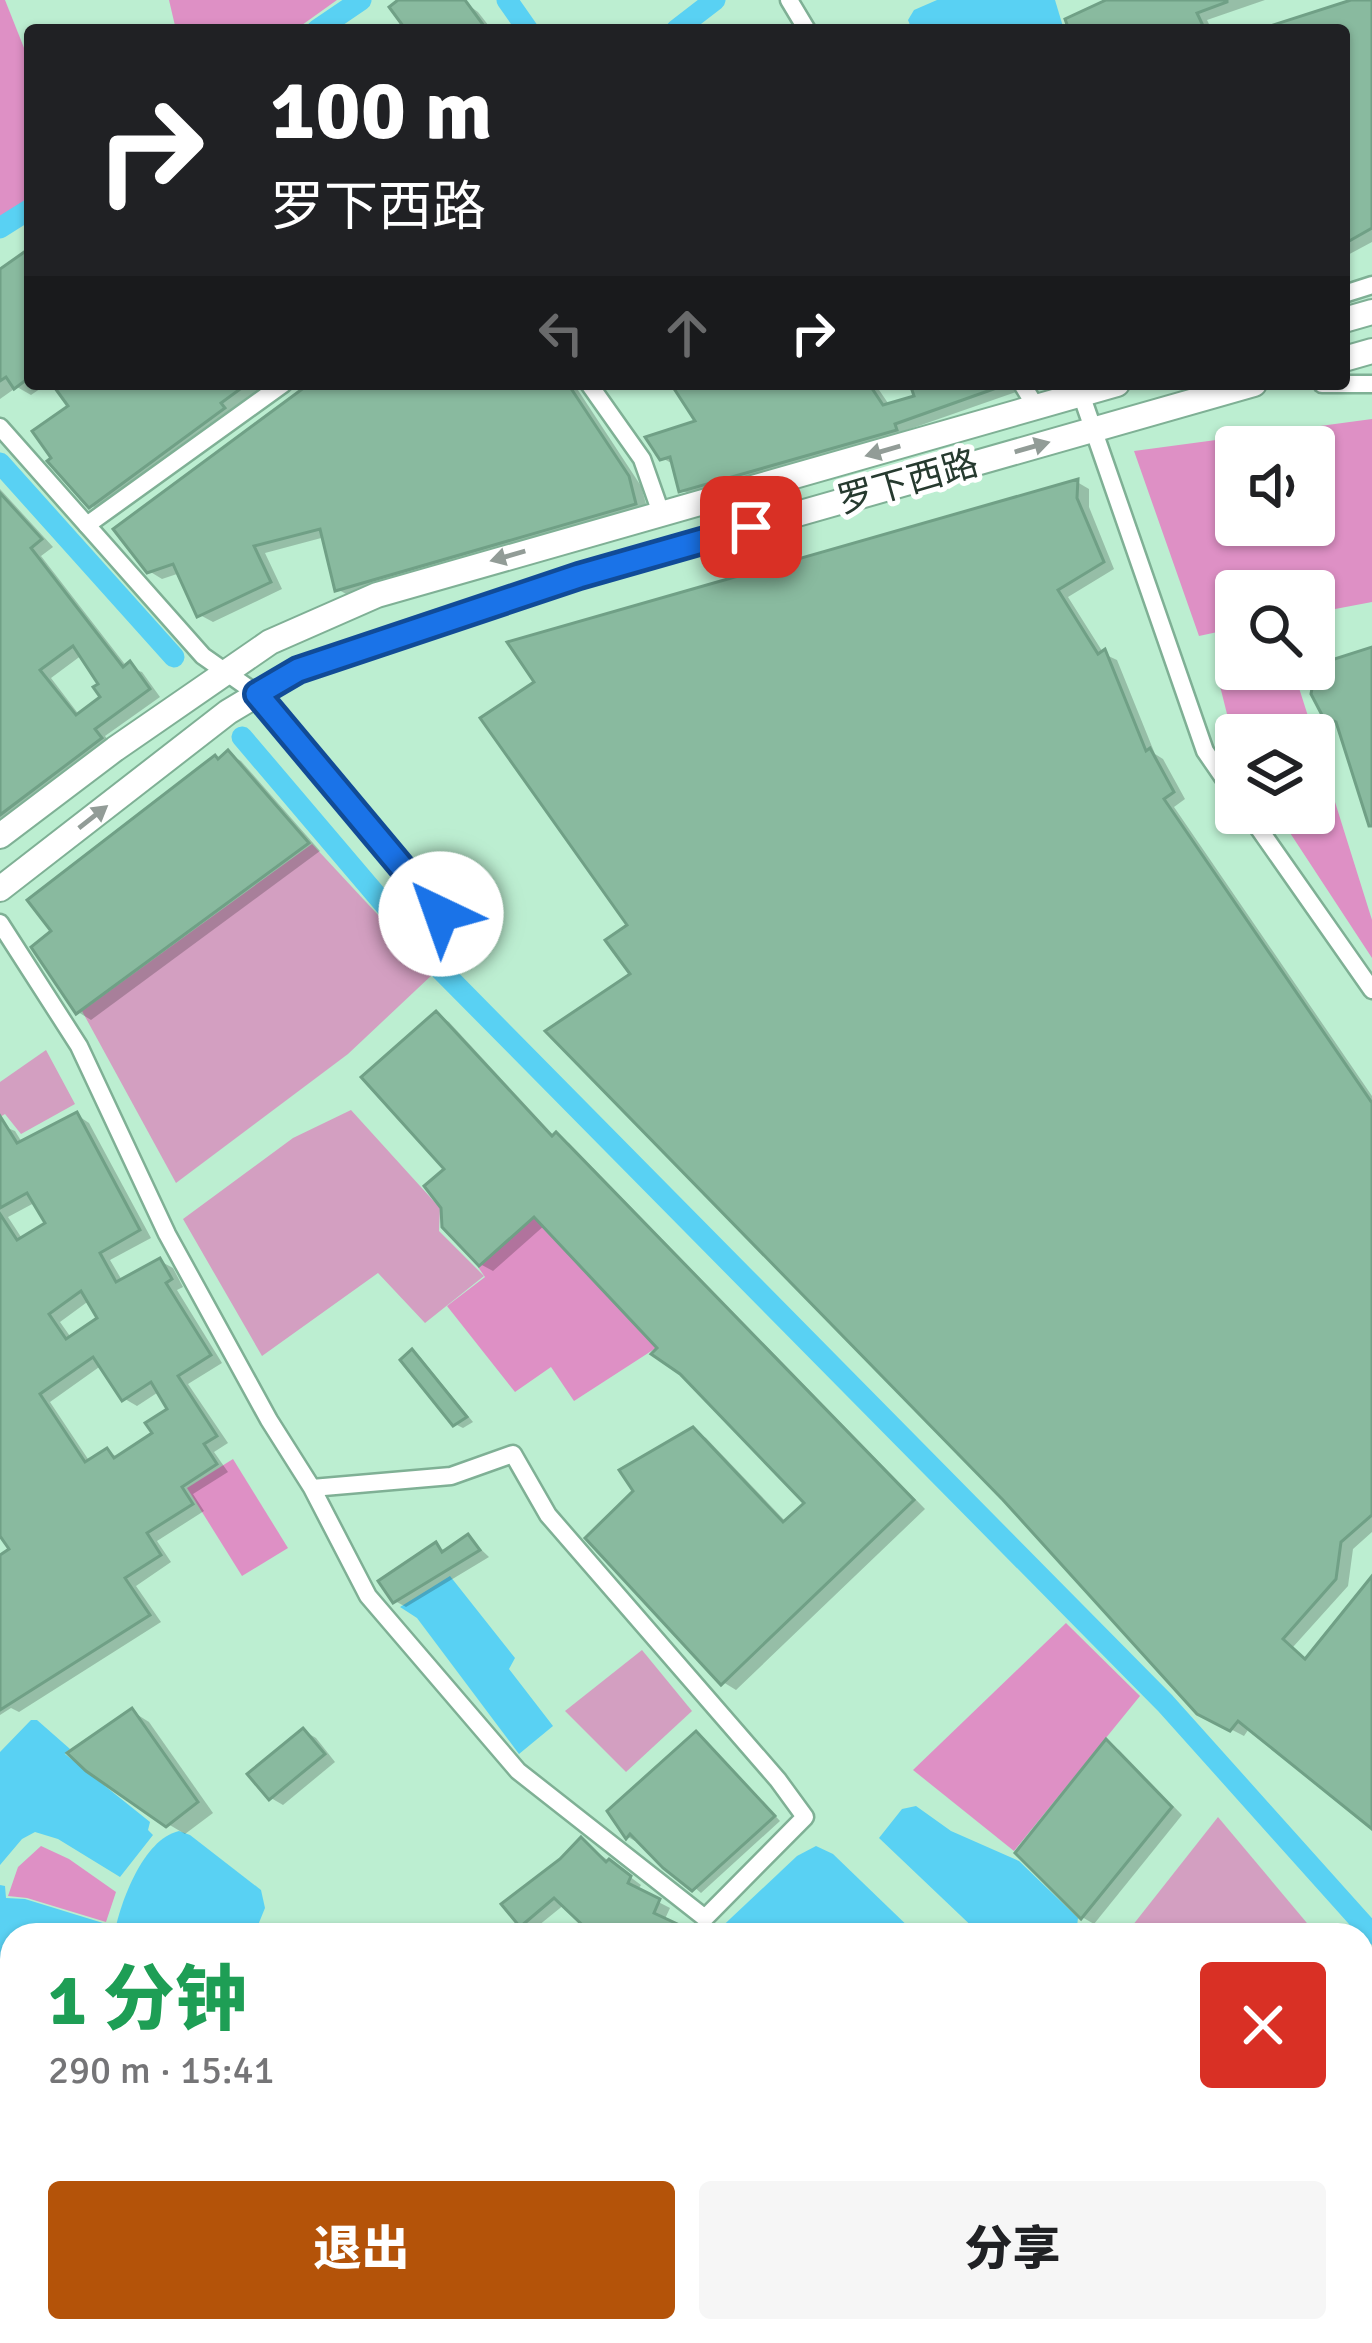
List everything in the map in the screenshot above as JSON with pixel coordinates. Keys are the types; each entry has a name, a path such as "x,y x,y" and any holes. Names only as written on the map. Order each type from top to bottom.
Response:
{"main road":[{"name":"罗下西路","path":"0,836 270,642 377,595 1095,390"},
{"name":"罗下西路","path":"0,889 257,694 298,670 579,576 1233,390"}],"street":[{"path":"87,525 275,390"},
{"path":"593,390 642,459 661,513"},
{"path":"1026,390 1036,407"},
{"path":"1081,394 1205,751 1215,766"},
{"path":"0,427 203,656 257,694 441,914"},
{"path":"1263,834 1372,990"},
{"path":"0,923 79,1046 167,1234 268,1420 313,1488 368,1596 518,1771 705,1918 805,1817 548,1515 513,1454 451,1476 313,1488"}],"shaded area":[{"path":"0,0 5,0 24,48 24,203 0,218"},
{"path":"169,0 337,0 303,24 175,24"},
{"path":"1372,419 1372,602 1335,609 1335,570 1215,570 1215,633 1199,636 1134,451 1215,440 1215,546 1335,546 1335,426 1320,426"},
{"path":"1221,690 1300,690 1307,714 1227,714"},
{"path":"1335,802 1372,920 1372,958 1291,834 1335,834"},
{"path":"312,844 433,974 348,1054 176,1183 82,1011"},
{"path":"46,1050 75,1104 21,1134 5,1114 0,1117 0,1082"},
{"path":"351,1110 440,1208 439,1231 484,1276 425,1323 378,1273 262,1356 183,1219 293,1138"},
{"path":"534,1218 656,1348 574,1401 551,1367 515,1392 447,1306 485,1277 478,1267"},
{"path":"233,1459 288,1548 242,1576 187,1488"},
{"path":"1066,1623 1140,1696 1014,1851 913,1770"},
{"path":"642,1650 692,1711 626,1772 565,1711"},
{"path":"1218,1817 1307,1923 1134,1923"},
{"path":"41,1846 116,1892 106,1922 8,1896 18,1867"}],"water":[{"path":"937,0 1055,0 1062,24 910,24 914,10"},
{"path":"450,1576 515,1658 509,1669 553,1726 519,1754 417,1618 400,1607"},
{"path":"31,1720 37,1720 70,1749 65,1754 150,1822 148,1830 153,1835 120,1877 58,1839 35,1832 22,1839 0,1865 0,1752"},
{"path":"916,1806 951,1831 1019,1861 1078,1918 1077,1923 968,1923 879,1838 902,1809"},
{"path":"179,1831 190,1835 261,1890 265,1908 259,1923 117,1923 144,1859 166,1836"},
{"path":"816,1846 833,1854 905,1923 726,1923 797,1856"},
{"path":"0,1885 5,1886 6,1898 25,1899 103,1923 0,1923"}],"building":[{"path":"398,0 465,0 483,24 402,24 389,7"},
{"path":"1106,0 1227,0 1197,13 1202,24 1067,24 1065,19"},
{"path":"1351,0 1372,0 1372,228 1350,241 1350,24 1276,24"},
{"path":"24,252 24,382 14,389 6,377 0,381 0,269"},
{"path":"56,390 239,390 221,403 225,408 89,508 47,461 51,458 32,431 68,406"},
{"path":"301,390 572,390 629,476 636,504 335,591 320,529 254,546 271,582 197,617 173,564 147,573 113,529"},
{"path":"675,390 873,390 883,405 914,396 912,390 991,390 895,424 897,430 679,492 670,457 660,460 645,437 695,421"},
{"path":"1078,479 1077,498 1104,562 1058,590 1098,654 1105,649 1146,751 1150,748 1174,792 1164,799 1372,1103 1372,1515 1341,1542 1336,1579 1283,1639 1305,1659 1372,1576 1372,1829 1238,1721 1230,1731 1197,1714 1003,1500 545,1031 630,974 605,940 627,925 480,718 534,682 507,642"},
{"path":"0,493 42,539 31,548 123,667 130,661 150,689 95,729 102,738 0,815","holes":["73,646 98,684 93,687 100,697 76,715 40,670"]},
{"path":"1372,647 1372,826 1335,714 1321,714 1311,694 1312,690 1335,690 1335,659"},
{"path":"228,750 309,843 76,1014 31,947 51,931 27,900 215,755 218,759"},
{"path":"436,1011 552,1136 556,1132 914,1500 721,1685 585,1538 633,1491 619,1470 693,1427 783,1522 804,1503 680,1374 651,1354 657,1348 534,1217 479,1266 442,1227 441,1208 424,1186 444,1169 361,1077"},
{"path":"77,1112 140,1230 100,1253 116,1282 160,1258 172,1279 166,1283 211,1355 178,1376 217,1436 204,1444 217,1464 182,1487 193,1504 147,1533 161,1555 125,1578 150,1615 0,1710 0,1555 9,1549 0,1536 0,1214 17,1240 45,1223 27,1193 0,1208 0,1116 17,1143","holes":["81,1291 97,1318 66,1339 49,1314","93,1357 122,1401 151,1382 167,1409 145,1423 152,1433 114,1458 107,1448 85,1462 40,1394"]},
{"path":"412,1349 467,1417 453,1426 400,1360"},
{"path":"468,1534 480,1550 393,1603 378,1581 436,1542 442,1552"},
{"path":"132,1708 198,1802 166,1827 67,1753"},
{"path":"303,1728 325,1754 269,1800 247,1774"},
{"path":"696,1731 775,1816 692,1891 630,1834 626,1839 607,1811"},
{"path":"1106,1739 1172,1807 1081,1919 1015,1853"},
{"path":"581,1837 606,1862 609,1859 631,1876 628,1883 660,1899 654,1913 675,1923 580,1923 554,1898 525,1923 517,1923 501,1904"}],"waterway":[{"path":"326,24 361,0"},
{"path":"507,0 524,24"},
{"path":"684,24 715,0"},
{"path":"0,228 24,213"},
{"path":"0,463 174,657"},
{"path":"242,737 435,964 1165,1703 1362,1923"}],"route":[{"path":"441,914 257,694 298,670 579,576 751,527"}]}
